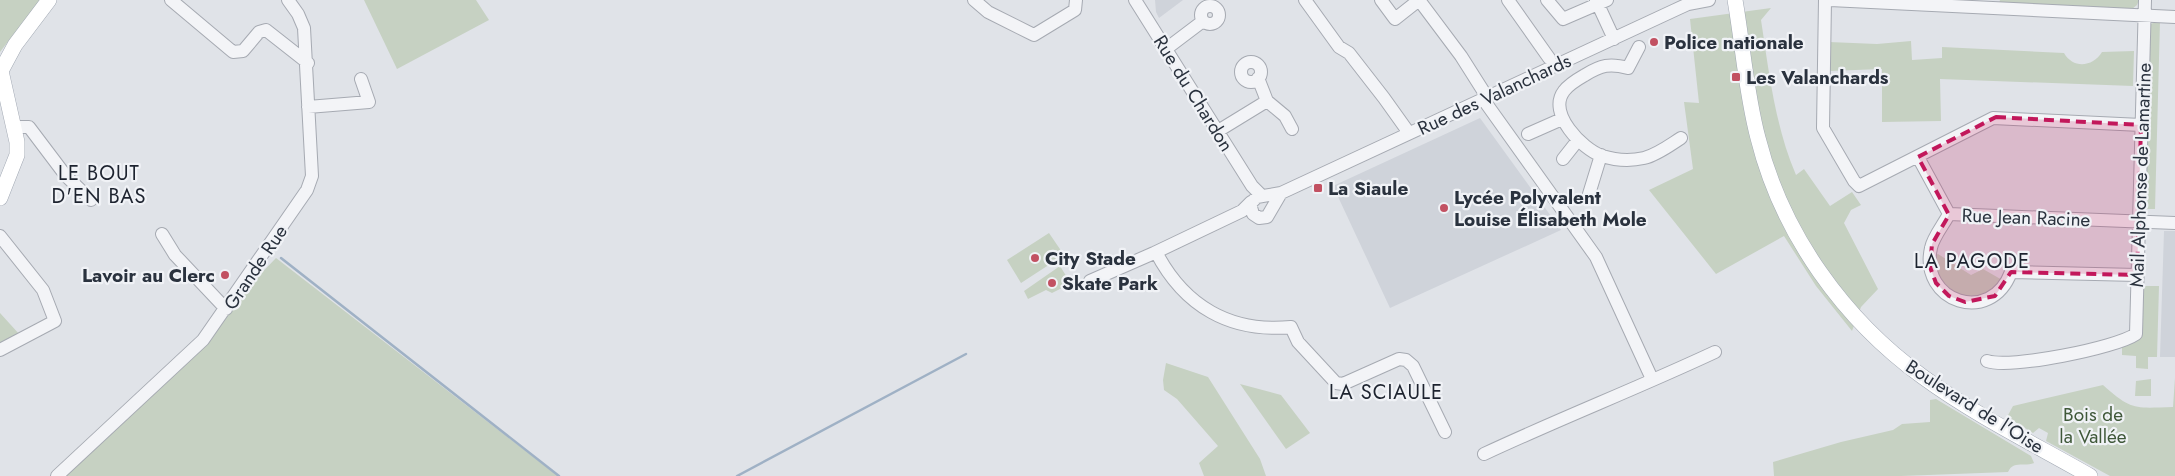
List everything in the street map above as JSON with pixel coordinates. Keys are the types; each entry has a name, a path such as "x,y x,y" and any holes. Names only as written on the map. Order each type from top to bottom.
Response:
{"main road":[{"path":"0,198 17,155 17,142 2,71 15,45 49,0"},
{"name":"Boulevard de l'Oise","path":"1736,0 1751,109 1763,157 1793,227 1824,278 1866,328 1917,372 1961,401 2090,476"}],"street":[{"path":"171,0 233,52 243,51 259,32 266,30 308,63"},
{"name":"Grande Rue","path":"57,476 203,340 307,190 312,176 308,107 308,63 304,28 298,14 288,0"},
{"path":"974,0 988,12 1034,35 1075,10 1076,0"},
{"name":"Rue du Chardon","path":"1135,0 1252,186 1254,203 1270,201 1272,208"},
{"path":"1305,0 1339,47 1349,53 1409,133"},
{"path":"1382,0 1395,19 1419,0 1461,56 1485,98 1596,257 1652,379"},
{"path":"1508,0 1549,58"},
{"path":"1547,0 1563,19 1601,1 1614,38"},
{"name":"Rue des Valanchards","path":"1090,281 1156,252 1254,203 1281,193 1688,4 1709,0"},
{"path":"1825,0 1822,123 1854,181 1859,186 1996,117 2141,126"},
{"path":"1830,0 1989,4 2175,18"},
{"name":"Mail Alphonse de Lamartine","path":"1987,361 2049,359 2136,334 2145,0"},
{"path":"1166,49 1204,21"},
{"path":"1640,47 1628,68 1612,63 1600,66 1574,81 1563,92 1559,104 1562,119 1578,140 1601,156 1626,160 1646,158 1681,138"},
{"path":"1258,78 1267,101 1286,116 1292,129"},
{"path":"308,107 369,102 362,79"},
{"path":"1218,130 1267,101"},
{"path":"1528,134 1562,119"},
{"path":"14,127 29,127 66,176 91,200"},
{"path":"1563,159 1578,140"},
{"path":"1589,194 1601,156"},
{"name":"Rue Jean Racine","path":"1918,157 1949,214 2175,223"},
{"path":"1254,203 1257,217 1264,218 1281,193"},
{"path":"1949,214 1932,244 1930,267 1939,288 1959,301 1977,302 1995,296 2004,287 2011,272 2137,275"},
{"path":"162,234 176,255 226,309"},
{"path":"0,236 43,290 55,321 0,350"},
{"path":"1156,252 1177,285 1194,301 1217,316 1255,327 1291,327 1298,342 1336,383 1343,384 1399,359 1406,360 1413,366 1445,432"},
{"path":"1484,454 1567,416 1590,409 1610,396 1715,352"}],"highlighted area":[{"path":"1996,117 2141,125 2137,275 2011,272 1995,296 1965,302 1949,296 1936,283 1930,267 1932,244 1949,215 1918,157"}],"shaded area":[{"path":"1155,0 1183,0 1159,18 1156,12"},
{"name":"Lycée Polyvalent Louise Élisabeth Mole","path":"1480,118 1561,230 1390,308 1333,186"},
{"path":"2164,231 2175,231 2175,357 2160,357"}],"green space":[{"path":"0,0 40,0 0,52"},
{"path":"364,0 476,0 489,20 397,69"},
{"path":"2000,0 2139,0 2132,9 1999,3"},
{"path":"1771,8 1761,20 1778,118 1796,175 1804,169 1830,206 1852,192 1861,205 1851,210 1844,223 1878,289 1861,307 1852,331 1816,286 1784,236 1716,274 1649,190 1693,169 1684,102 1699,103 1690,19"},
{"path":"2160,21 2155,209 2142,209 2151,24"},
{"path":"1911,41 1912,60 1942,58 1942,47 2064,53 2072,62 2078,64 2094,61 2102,52 2134,51 2133,86 1940,79 1941,121 1882,122 1882,69 1829,71 1829,42 1877,44"},
{"name":"City Stade","path":"1049,233 1064,255 1021,283 1007,260"},
{"path":"1938,254 1971,275 1983,269 2004,281 1976,300 1943,288 1932,257"},
{"path":"276,258 558,476 66,476"},
{"name":"Skate Park","path":"1060,266 1068,279 1066,286 1052,293 1046,290 1028,299 1024,291"},
{"path":"2140,286 2159,286 2157,357 2148,357 2148,369 2136,368 2136,356 2122,355 2122,345 2137,340"},
{"path":"0,313 20,335 0,348"},
{"path":"1166,363 1208,377 1260,459 1266,476 1204,476 1199,463 1218,446 1177,399 1164,390 1163,380"},
{"name":"Bois de la Vallée","path":"2175,378 2175,476 2110,476 2046,441 2048,433 2039,428 2033,433 2007,417 2013,406 2103,385 2128,404 2150,408 2173,407"},
{"path":"2151,379 2151,396 2135,396 2136,381"},
{"path":"1240,384 1281,395 1310,433 1286,449"},
{"path":"1936,399 2031,456 2034,463 2013,466 2008,472 1901,476 1774,476 1773,462 1841,442 1893,430 1902,424 1930,422 1930,400"}],"waterway":[{"path":"281,258 559,476"},
{"path":"737,476 966,354"}],"place":[{"name":"Police nationale","path":"1654,42"},
{"name":"Les Valanchards","path":"1736,77"},
{"name":"La Siaule","path":"1318,188"},
{"name":"Lycée Polyvalent Louise Élisabeth Mole","path":"1444,208"},
{"name":"City Stade","path":"1035,258"},
{"name":"Lavoir au Clerc","path":"225,275"},
{"name":"Skate Park","path":"1052,283"}],"district":[{"name":"LE BOUT D'EN BAS","path":"99,184"},
{"name":"LA PAGODE","path":"1972,261"},
{"name":"LA SCIAULE","path":"1386,392"}]}
